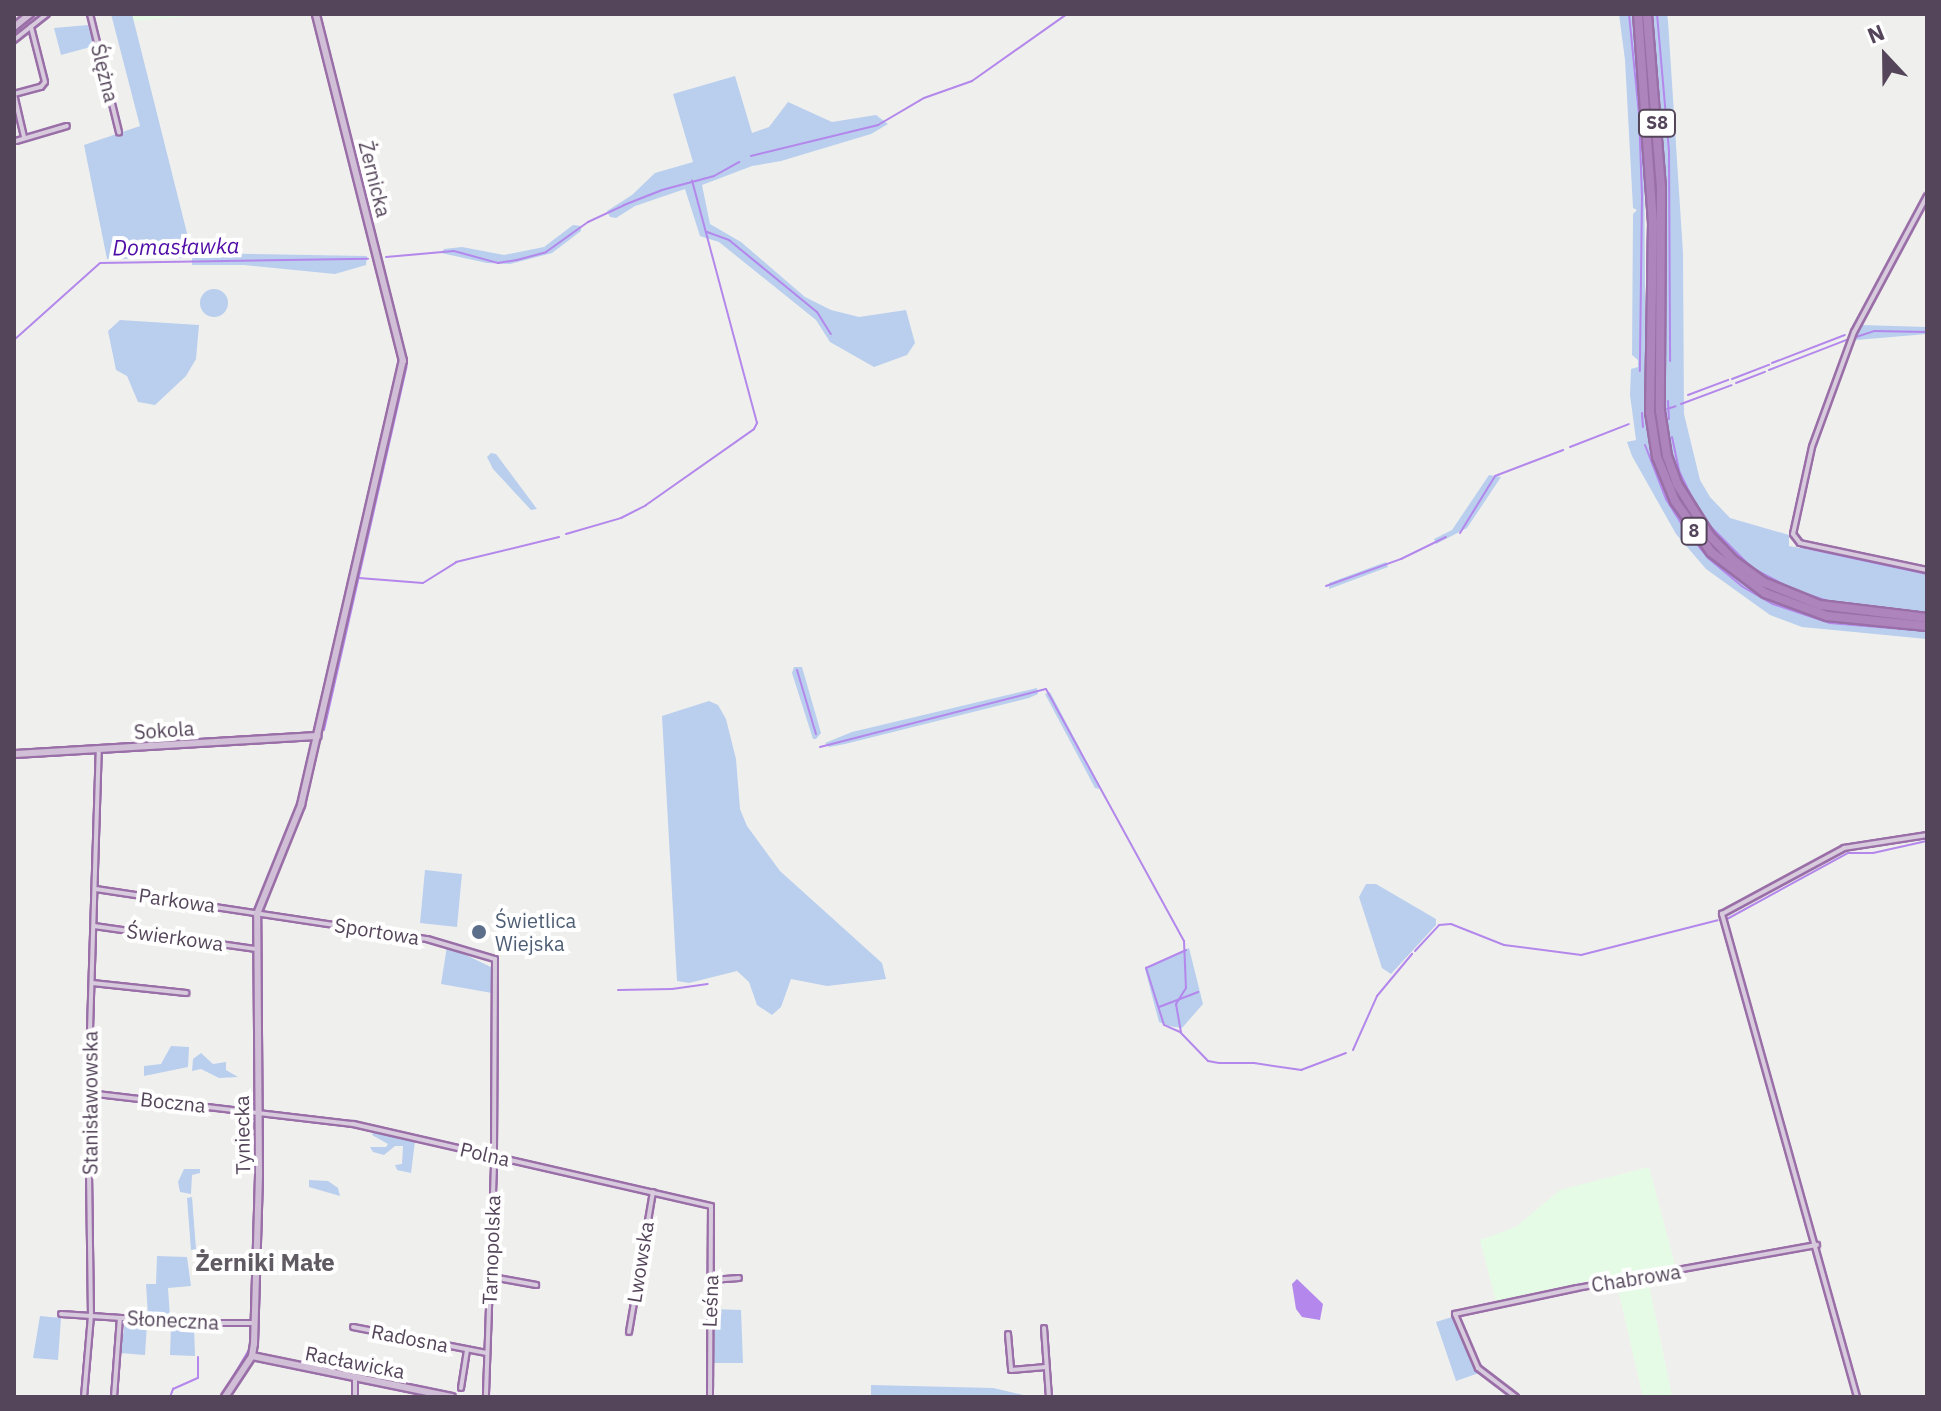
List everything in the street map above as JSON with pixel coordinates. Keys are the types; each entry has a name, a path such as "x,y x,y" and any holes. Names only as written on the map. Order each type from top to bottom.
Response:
{"highway":[{"name":"S8","path":"1638,14 1651,171"},
{"name":"S8","path":"1647,14 1657,125 1661,233"},
{"name":"8","path":"1651,171 1650,393 1654,442 1668,487 1696,534 1742,579 1801,609 1843,619 1927,626"},
{"name":"8","path":"1661,233 1661,426 1674,477 1699,523 1733,560 1785,593 1834,608 1927,618"}],"street":[{"path":"14,27 30,14"},
{"path":"14,40 47,14"},
{"name":"Ślężna","path":"90,14 119,132"},
{"name":"Żernicka","path":"316,14 403,351 398,386 317,736"},
{"path":"24,137 14,94 41,87 45,82 31,27"},
{"path":"16,141 67,126"},
{"path":"1927,196 1854,332 1815,438 1793,534 1800,543 1927,570"},
{"path":"257,914 301,805 317,736"},
{"name":"Sokola","path":"14,754 317,736"},
{"name":"Stanisławowska","path":"84,1397 91,1316 88,1093 99,751"},
{"path":"1857,1397 1722,914 1844,848 1927,835"},
{"name":"Parkowa","path":"96,889 257,914"},
{"name":"Tyniecka","path":"252,1356 258,1111 257,914"},
{"name":"Sportowa","path":"257,914 439,941 495,959"},
{"name":"Świerkowa","path":"94,926 256,949"},
{"name":"Tarnopolska","path":"486,1397 495,959"},
{"path":"92,983 186,993"},
{"name":"Boczna","path":"88,1093 258,1111"},
{"name":"Polna","path":"258,1111 353,1124 711,1206"},
{"name":"Lwowska","path":"629,1332 653,1192"},
{"name":"Leśna","path":"710,1397 711,1206"},
{"name":"Chabrowa","path":"1516,1397 1478,1368 1455,1314 1577,1288 1817,1245"},
{"path":"490,1276 536,1285"},
{"path":"711,1280 739,1278"},
{"name":"Słoneczna","path":"61,1314 255,1323"},
{"path":"114,1397 120,1318"},
{"name":"Radosna","path":"353,1327 487,1353"},
{"path":"1044,1328 1049,1397"},
{"path":"1008,1334 1011,1370 1046,1367"},
{"name":"Radosna","path":"461,1388 467,1349"},
{"path":"225,1397 252,1356"},
{"name":"Racławicka","path":"252,1356 452,1397"},
{"path":"355,1378 355,1397"}],"shaded area":[{"path":"111,14 132,14 192,253 367,256 366,265 335,274 244,265 192,265 192,258 107,259 84,145 140,126"},
{"path":"132,14 214,14 133,21"},
{"path":"1619,14 1632,14 1644,146 1646,419 1654,457 1671,501 1709,555 1764,597 1827,620 1927,629 1927,639 1802,627 1770,615 1706,569 1676,534 1632,456 1627,442 1636,440 1630,395 1631,369 1638,367 1638,360 1632,355 1633,214 1637,210 1633,208 1625,60"},
{"path":"1652,14 1667,14 1668,21 1683,253 1684,414 1700,480 1710,497 1730,518 1789,535 1789,546 1927,572 1927,614 1841,605 1784,588 1726,548 1709,529 1684,488 1674,463 1666,418 1665,181"},
{"path":"88,25 94,46 61,55 54,28"},
{"path":"735,76 752,133 769,127 788,102 832,122 876,115 888,124 871,134 781,161 752,166 702,185 710,224 741,242 805,297 831,310 859,317 906,310 915,343 907,355 874,367 830,342 816,320 719,242 700,236 685,189 635,206 616,218 610,217 607,211 632,195 655,173 693,162 673,94"},
{"path":"573,225 581,226 581,231 552,253 510,264 487,263 441,253 444,249 462,247 504,255 544,247"},
{"path":"214,289 224,293 228,303 224,313 214,317 204,313 200,303 204,293"},
{"path":"120,320 199,325 196,359 186,376 155,405 138,402 127,376 116,370 108,331"},
{"path":"1861,325 1927,327 1927,334 1856,340"},
{"path":"491,453 496,454 537,509 531,510 493,469 487,457"},
{"path":"1489,475 1501,477 1467,528 1436,544 1434,539 1452,530"},
{"path":"1386,562 1388,567 1329,589 1329,583"},
{"path":"794,667 802,667 821,733 816,739 813,739 792,673"},
{"path":"1037,688 1038,694 1029,698 845,744 829,747 825,743 852,732"},
{"path":"1050,692 1100,789 1095,788 1045,694"},
{"path":"709,701 718,705 726,719 736,759 740,809 747,826 780,871 882,963 886,979 827,986 791,979 781,1007 772,1015 757,1005 749,982 737,971 689,983 677,981 662,716"},
{"path":"425,870 462,874 457,927 420,923"},
{"path":"1366,884 1376,884 1436,919 1436,925 1391,974 1382,968 1359,897"},
{"path":"447,946 493,968 492,993 441,984"},
{"path":"1189,948 1203,1004 1182,1028 1169,1026 1159,1022 1145,969"},
{"path":"171,1046 189,1047 188,1067 144,1076 144,1066 161,1064"},
{"path":"201,1053 213,1064 226,1062 226,1070 238,1077 219,1078 201,1069 192,1071 193,1059"},
{"path":"374,1131 415,1141 411,1173 397,1170 395,1165 402,1164 403,1146 395,1146 384,1155 373,1152 370,1147 386,1147 388,1144 372,1135"},
{"path":"1649,1167 1676,1269 1589,1281 1496,1302 1480,1240 1516,1227 1560,1190"},
{"path":"184,1169 200,1169 200,1173 192,1175 191,1194 180,1192 178,1182"},
{"path":"309,1180 328,1181 338,1188 340,1196 309,1187"},
{"path":"192,1197 196,1249 191,1250 187,1198"},
{"path":"157,1256 187,1257 191,1286 168,1288 170,1317 148,1316 146,1284 156,1284"},
{"path":"1297,1279 1323,1304 1320,1320 1302,1317 1296,1309 1292,1284"},
{"path":"1648,1280 1672,1397 1643,1397 1617,1285"},
{"path":"713,1309 741,1310 743,1363 711,1363"},
{"path":"40,1316 61,1318 58,1360 33,1358"},
{"path":"1452,1317 1479,1373 1456,1381 1436,1322"},
{"path":"125,1322 147,1323 145,1355 120,1353"},
{"path":"171,1325 194,1326 195,1356 170,1355"},
{"path":"871,1385 993,1388 1032,1397 871,1397"}],"waterway":[{"name":"Domasławka","path":"751,156 878,125 924,98 972,81 1067,14"},
{"path":"1629,14 1639,114 1642,196 1640,371"},
{"path":"1657,14 1669,151 1670,361"},
{"name":"Domasławka","path":"386,257 454,251 498,263 517,260 546,252 588,222 624,205 662,190 714,176 739,162"},
{"path":"566,534 621,518 646,505 754,429 757,423 692,181"},
{"path":"707,232 729,240 817,312 831,334"},
{"name":"Domasławka","path":"14,340 100,263 368,259"},
{"path":"1856,337 1874,331 1927,332"},
{"path":"1772,363 1845,335"},
{"path":"1769,370 1849,339"},
{"path":"1732,379 1769,365"},
{"path":"324,730 407,366"},
{"path":"1736,383 1765,372"},
{"path":"1688,395 1728,380"},
{"path":"1681,404 1732,385"},
{"path":"1668,401 1669,419"},
{"path":"1667,409 1676,406"},
{"path":"1642,413 1643,427"},
{"path":"1570,447 1629,424"},
{"path":"1672,437 1679,471 1695,504"},
{"path":"1645,445 1666,499 1684,528 1708,558 1743,587 1773,604 1830,623 1927,631"},
{"path":"1460,533 1495,476 1563,450"},
{"path":"1707,523 1752,568 1794,590 1832,602 1927,613"},
{"path":"359,578 423,583 456,562 559,537"},
{"path":"1326,586 1401,559 1446,537"},
{"path":"1801,547 1927,574"},
{"path":"797,670 816,734"},
{"path":"820,747 1046,689 1184,941 1186,988 1176,1004 1181,1033 1208,1061 1219,1063 1254,1063 1301,1070 1346,1053"},
{"path":"1727,919 1848,853 1873,853 1927,841"},
{"path":"1415,951 1439,925 1451,924 1504,945 1581,955 1718,920"},
{"path":"1180,1032 1164,1025 1146,968 1186,950"},
{"path":"1353,1050 1377,996 1412,954"},
{"path":"618,990 672,989 708,984"},
{"path":"1159,1007 1198,992"},
{"path":"221,1397 250,1348"},
{"path":"170,1397 173,1389 198,1378 198,1357"}],"place":[{"name":"Świetlica Wiejska","path":"479,932"}],"district":[{"name":"Żerniki Małe","path":"265,1263"}]}
